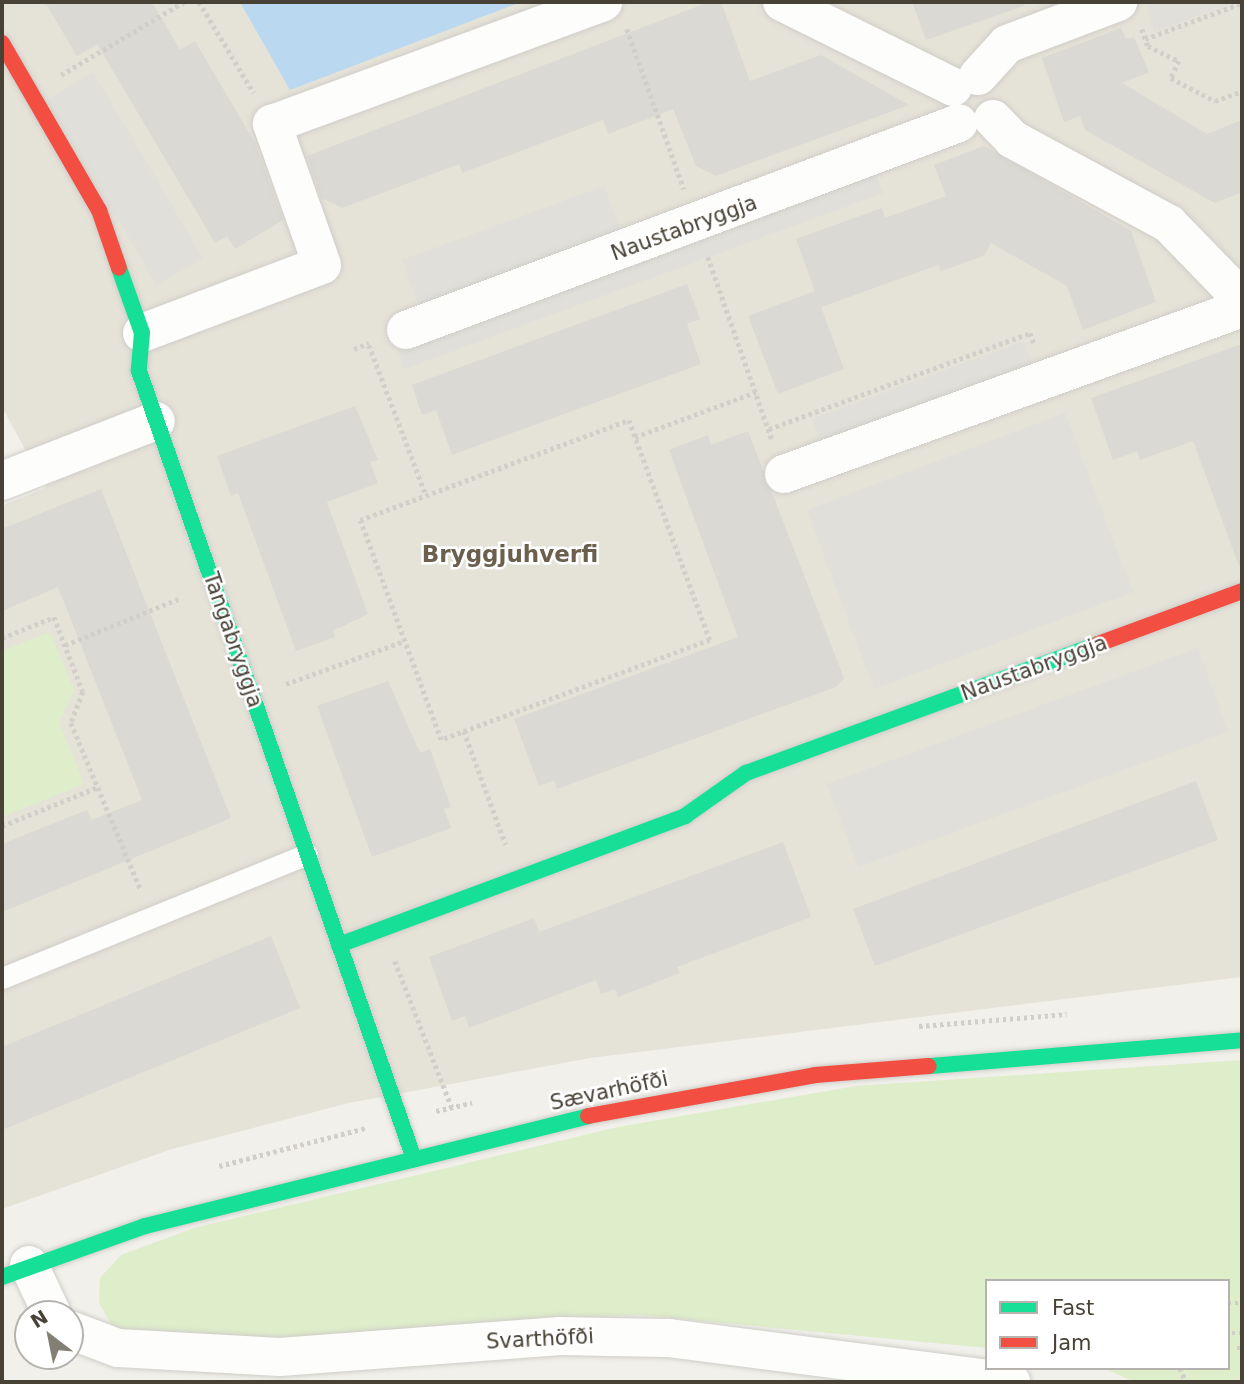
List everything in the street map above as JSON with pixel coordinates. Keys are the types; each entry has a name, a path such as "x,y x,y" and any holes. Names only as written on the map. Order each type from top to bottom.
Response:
{"street":[{"path":"782,2 971,101 1012,139 1169,224 1242,299"},
{"name":"Naustabryggja","path":"406,330 696,224 971,101 1007,44 1118,6"},
{"path":"142,333 322,265 272,124 612,8"},
{"name":"Tangabryggja","path":"2,43 99,210 142,333 139,371 414,1159"},
{"path":"785,474 1242,308"},
{"path":"2,481 156,421"},
{"name":"Naustabryggja","path":"519,878 685,816 746,773 1242,591"},
{"path":"339,945 519,878"},
{"name":"Sævarhöfði","path":"15,1271 145,1226 633,1105 815,1074 1242,1040"},
{"path":"15,1271 40,1300"},
{"name":"Svarthöfði","path":"84,1335 118,1348 280,1357 560,1336 669,1338 1011,1382"}],"lane":[{"path":"2,978 307,854"}],"path":[{"path":"31,94 184,2"},
{"path":"199,2 272,124"},
{"path":"1145,39 1242,3"},
{"path":"1118,6 1145,39 1179,61 1171,78 1215,101 1242,91"},
{"path":"612,8 696,224 785,474"},
{"path":"769,429 1030,333 1046,379"},
{"path":"369,343 426,495"},
{"path":"635,437 756,393"},
{"path":"629,420 710,640 441,740 359,520 426,495 629,420"},
{"path":"65,645 213,585"},
{"path":"2,638 54,617 83,692 71,723 153,917"},
{"path":"252,696 404,641"},
{"path":"464,731 519,878"},
{"path":"2,826 98,787"},
{"path":"383,929 452,1108"},
{"path":"1232,1333 1242,1333"}],"shaded area":[{"path":"2,2 1242,2 1242,977 590,1058 349,1103 172,1149 2,1209 2,506 46,488 2,407"},
{"path":"1157,2 1236,2 1154,32 1146,6"},
{"path":"93,72 203,258 157,285 47,100"},
{"path":"874,170 883,193 404,369 396,344"},
{"path":"604,186 621,231 419,307 402,260"},
{"path":"1024,341 1032,364 821,443 812,419"},
{"path":"1065,413 1133,592 874,689 807,510"},
{"path":"1198,648 1228,732 858,867 827,784"}],"green space":[{"path":"50,632 74,690 59,722 84,784 2,817 2,651"},
{"path":"1242,1060 1242,1382 1135,1382 1108,1370 1230,1370 1230,1279 985,1279 985,1348 639,1315 534,1321 384,1342 139,1343 112,1327 99,1302 100,1278 121,1255 194,1228 618,1127 856,1086"}],"water":[{"path":"240,2 521,2 290,90"}],"building":[{"path":"45,2 152,2 180,50 195,41 255,143 283,220 235,249 227,236 215,243 97,44 77,56"},
{"path":"709,2 721,2 750,81 821,55 909,105 716,176 696,166 673,109 608,134 603,120 462,173 459,164 342,208 321,198 307,156"},
{"path":"912,2 1023,2 1024,6 926,40"},
{"path":"1121,28 1126,39 1134,37 1149,72 1122,83 1207,134 1242,120 1242,192 1215,203 1085,130 1080,116 1064,122 1042,58"},
{"path":"984,146 1131,231 1156,302 1083,330 1067,286 991,243 984,256 941,271 938,265 821,307 844,369 778,394 748,316 815,291 796,239 882,208 885,218 946,196 934,165"},
{"path":"687,284 700,319 687,324 701,364 452,455 436,410 422,415 412,385"},
{"path":"1242,344 1242,565 1239,566 1193,441 1140,460 1137,451 1113,460 1091,398"},
{"path":"355,406 378,460 370,462 378,483 327,502 368,614 333,631 335,637 296,651 238,493 231,496 217,456"},
{"path":"748,431 844,678 836,687 557,789 554,780 539,786 514,719 738,637 669,450 708,435 711,445"},
{"path":"101,489 231,818 2,912 2,844 87,810 91,820 142,800 58,587 2,611 2,529"},
{"path":"388,681 420,753 430,749 451,807 444,809 451,828 372,857 317,706"},
{"path":"1196,781 1218,840 875,966 853,909"},
{"path":"783,842 811,917 677,967 680,973 618,997 615,989 601,994 596,980 469,1028 465,1016 452,1021 429,957 534,918 539,932"},
{"path":"271,936 300,1008 2,1130 2,1047"}],"traffic: fast":[{"path":"119,268 142,333 139,371 414,1159"},
{"path":"339,945 685,816 746,773 1098,644"},
{"path":"929,1066 1242,1040"},
{"path":"2,1277 145,1226 588,1116"}],"traffic: jam":[{"path":"2,43 99,210 119,268"},
{"path":"1098,644 1242,591"},
{"path":"588,1116 815,1075 929,1066"}],"district":[{"name":"Bryggjuhverfi","path":"510,554"}]}
